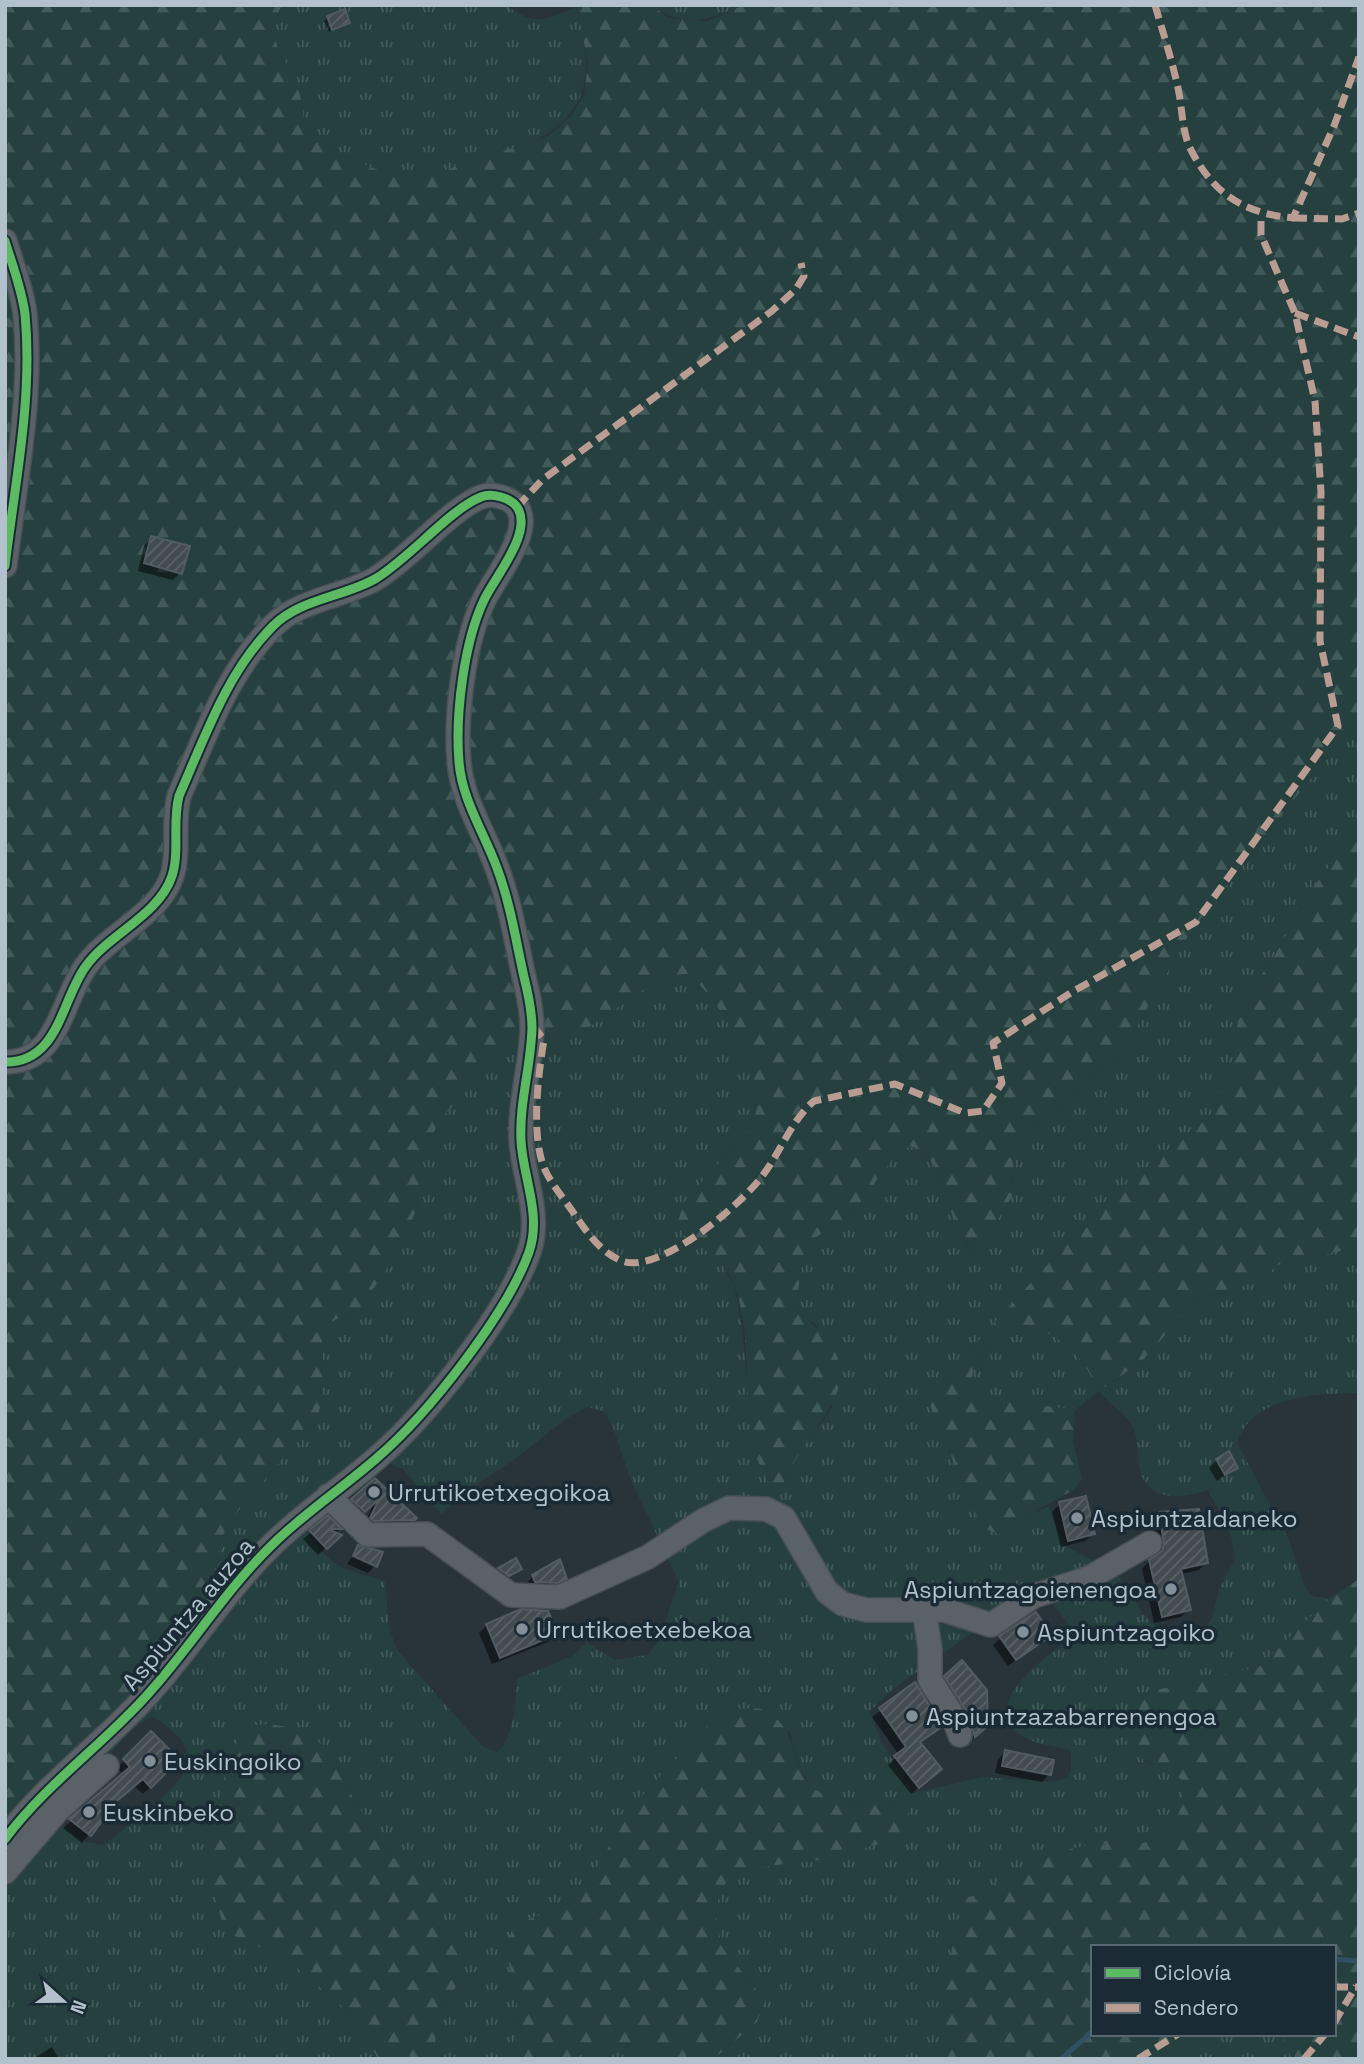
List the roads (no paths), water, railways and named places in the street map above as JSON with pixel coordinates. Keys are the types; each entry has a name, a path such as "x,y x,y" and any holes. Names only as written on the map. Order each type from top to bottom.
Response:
{"street":[{"path":"5,241 24,311 27,365 26,402 5,566"},
{"name":"Aspiuntza auzoa","path":"5,1062 20,1062 38,1053 52,1036 86,966 160,896 172,877 174,814 179,796 237,673 275,625 303,607 370,582 391,568 466,505 485,494 505,498 517,507 522,522 517,542 475,621 458,734 459,765 464,793 498,870 525,981 532,1026 521,1132 525,1179 534,1208 533,1240 515,1281 449,1379 398,1438 272,1544 224,1597 148,1695 44,1793 5,1839"},
{"path":"328,1496 368,1535 427,1534 510,1595 534,1598 560,1597 648,1557 705,1520 729,1508 766,1509 784,1518 827,1592 843,1604 866,1609 944,1611 991,1625 1034,1597 1089,1578 1150,1542"},
{"path":"924,1609 930,1649 930,1680 953,1716 960,1735"},
{"path":"5,1871 58,1810 107,1766"}],"waterway":[{"path":"1336,1959 1359,1961"},
{"path":"1061,2059 1091,2033"}],"place":[{"name":"Urrutikoetxegoikoa","path":"374,1492"},
{"name":"Aspiuntzaldaneko","path":"1077,1518"},
{"name":"Aspiuntzagoienengoa","path":"1171,1589"},
{"name":"Urrutikoetxebekoa","path":"522,1629"},
{"name":"Aspiuntzagoiko","path":"1023,1632"},
{"name":"Aspiuntzazabarrenengoa","path":"912,1716"},
{"name":"Euskingoiko","path":"150,1761"},
{"name":"Euskinbeko","path":"89,1812"}]}
